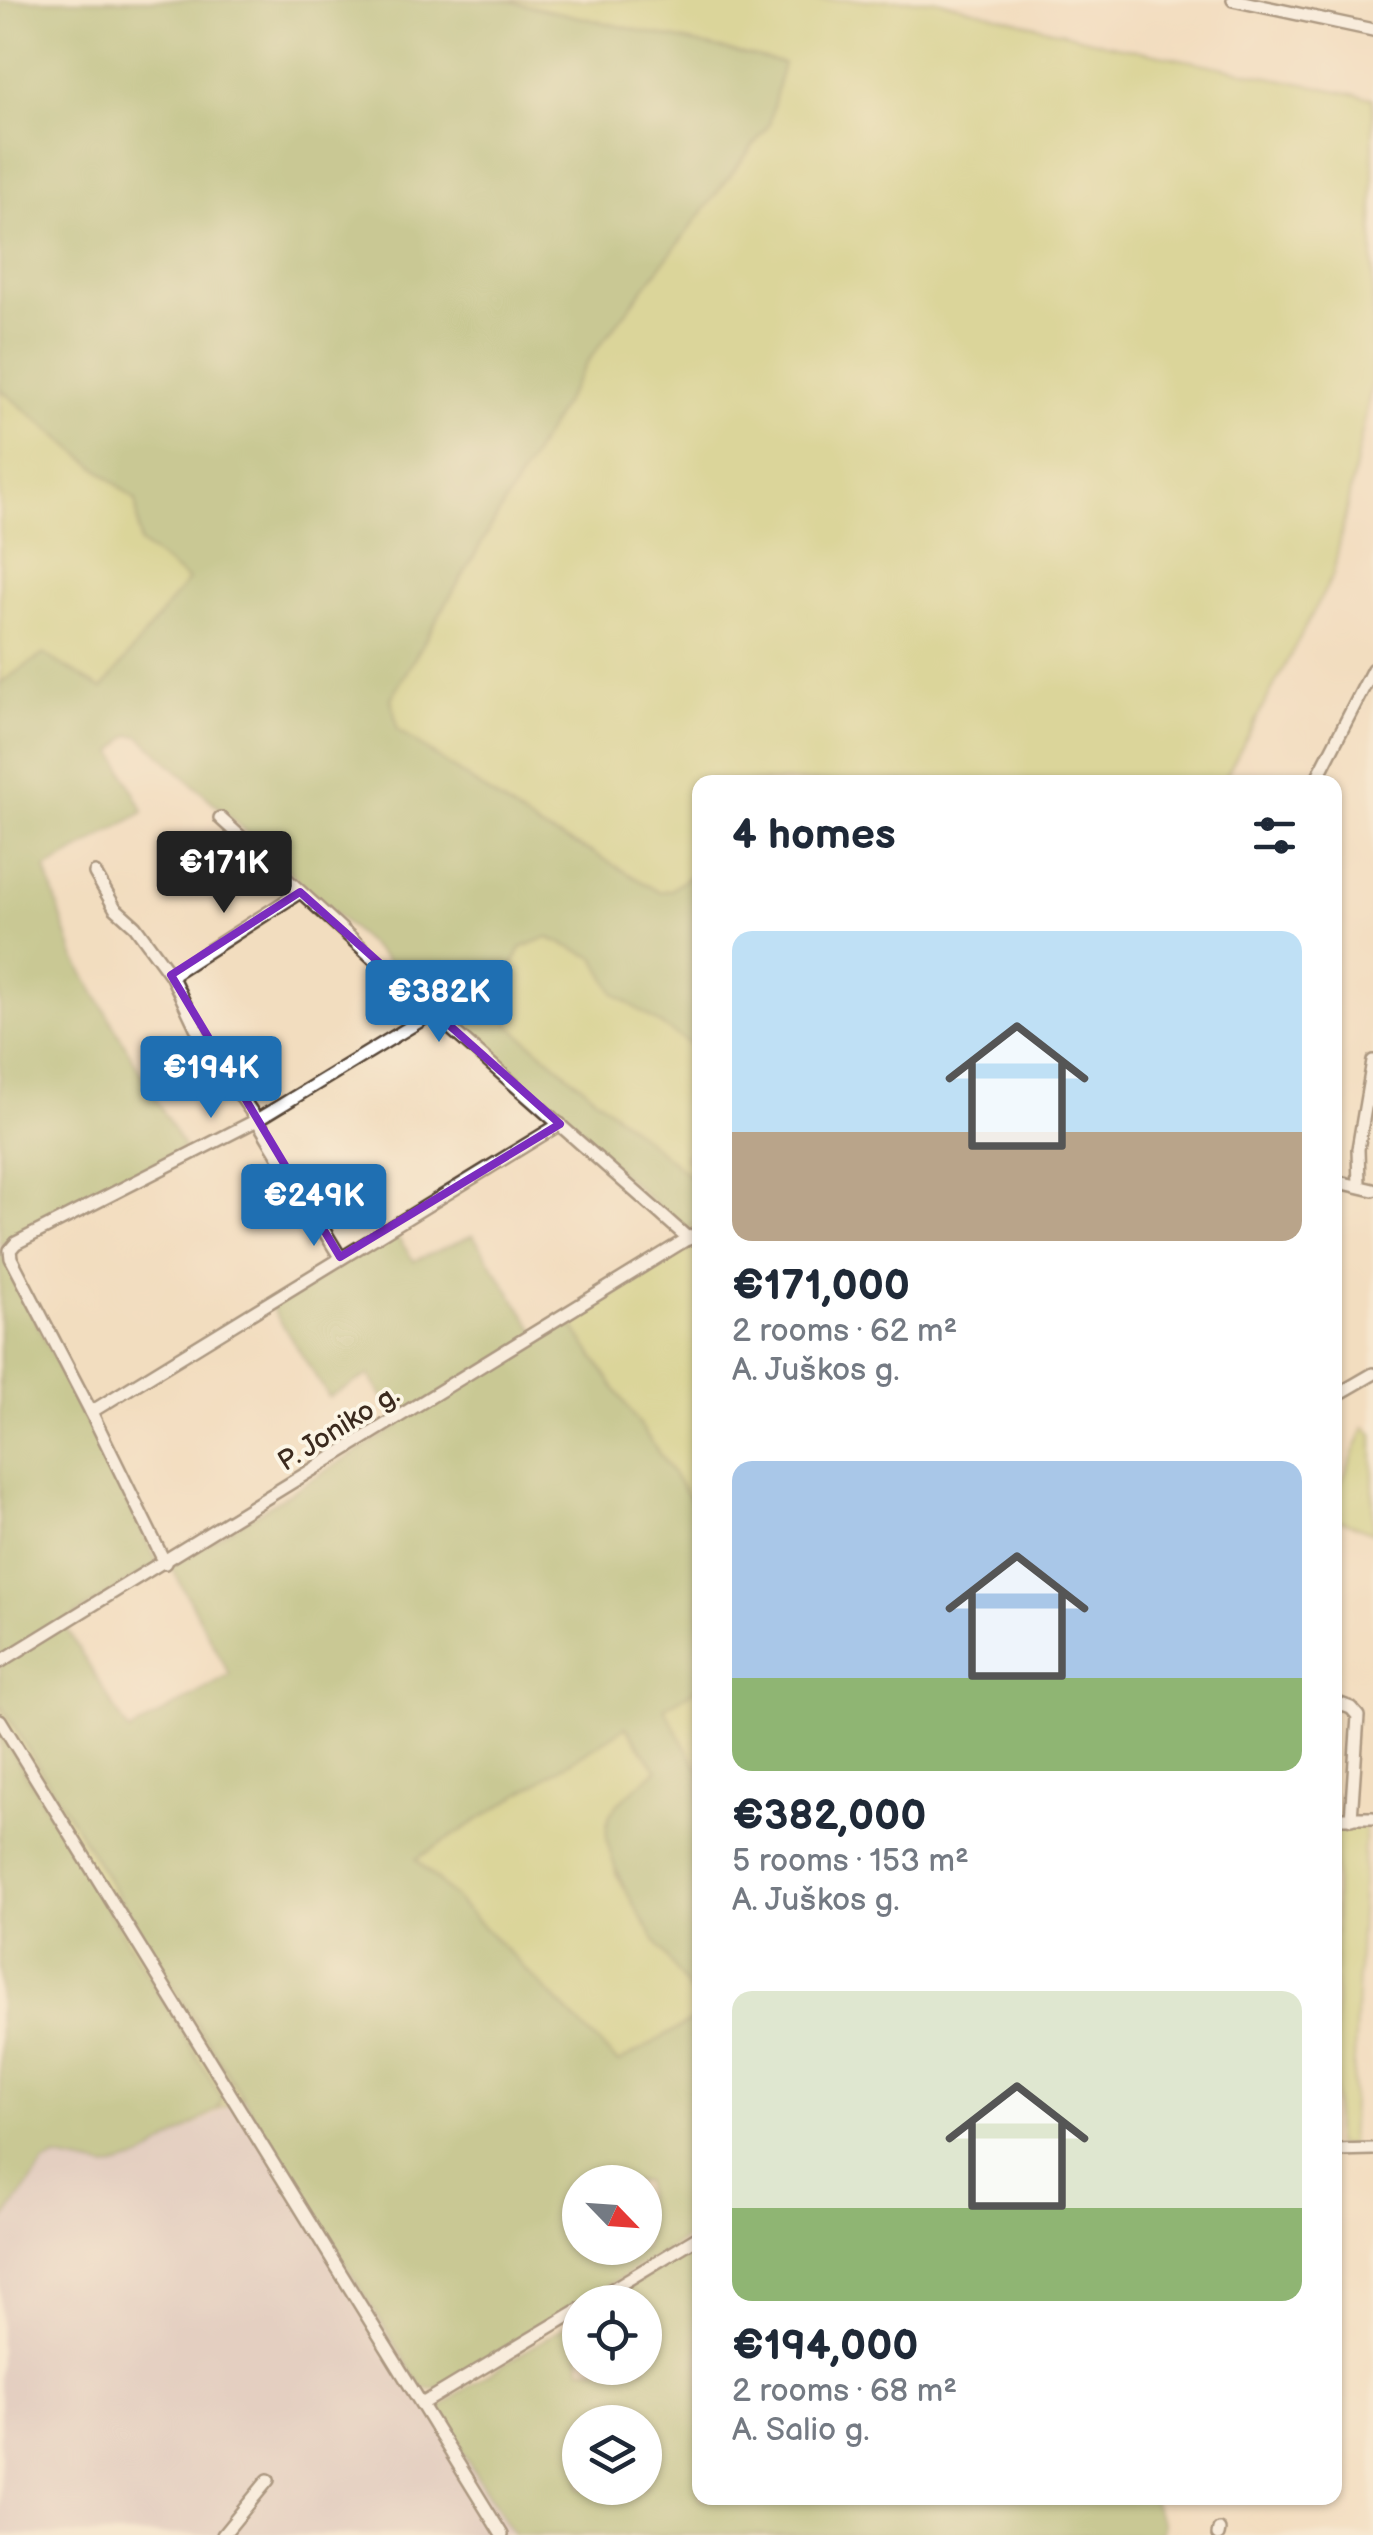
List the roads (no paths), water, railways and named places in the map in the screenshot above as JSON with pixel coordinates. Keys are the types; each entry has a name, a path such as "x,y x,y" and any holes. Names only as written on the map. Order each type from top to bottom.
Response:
{"street":[{"path":"1233,0 1373,30"},
{"path":"1319,775 1373,669"},
{"path":"220,818 560,1124 692,1233"},
{"path":"94,873 115,908 135,926 170,976 200,1036 257,1120 340,1257"},
{"path":"170,976 300,892"},
{"path":"165,1563 10,1258 10,1250 16,1243 257,1120 433,1012"},
{"path":"1359,1184 1358,1149 1373,1062"},
{"path":"91,1412 560,1124"},
{"path":"1342,1181 1373,1190"},
{"name":"P. Joniko g.","path":"0,1662 692,1236"},
{"path":"1342,1392 1373,1374"},
{"path":"1342,1705 1358,1716 1351,1819"},
{"path":"0,1720 502,2535"},
{"path":"1342,1818 1373,1818"},
{"path":"1342,2150 1373,2149"},
{"path":"618,2285 692,2241"},
{"path":"422,2404 562,2320"},
{"path":"223,2535 268,2480"}]}
